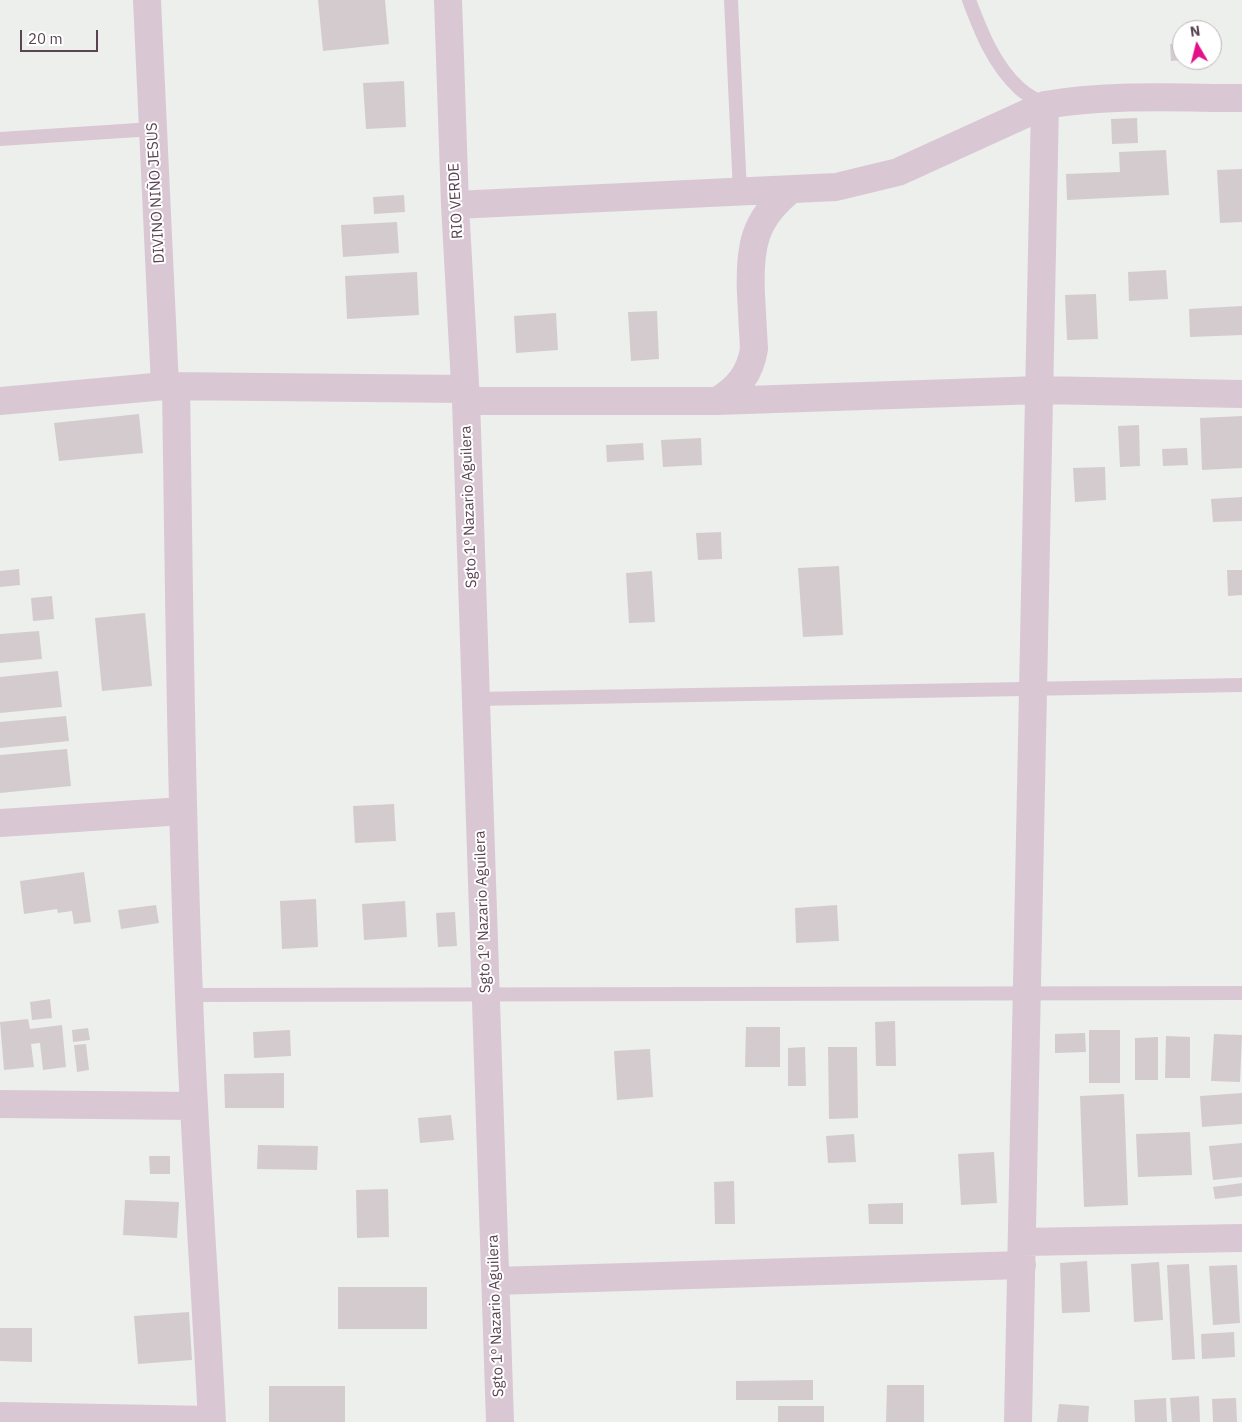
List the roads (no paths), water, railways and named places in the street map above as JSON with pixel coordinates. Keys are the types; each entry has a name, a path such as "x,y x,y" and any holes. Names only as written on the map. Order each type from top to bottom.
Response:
{"street":[{"name":"DIVINO NIÑO JESUS","path":"147,0 153,129 170,386 193,1106 212,1421"},
{"name":"RIO VERDE","path":"448,0 455,205 466,395"},
{"path":"455,205 836,188 898,172 1045,105 1068,101 1105,99 1242,98"},
{"path":"1018,1422 1045,105"},
{"path":"717,401 740,384 752,362 754,350 750,266 752,244 768,212 774,204 792,189"},
{"path":"0,401 170,386 717,401 1040,390 1242,394"},
{"name":"Sgto 1º Nazario Aguilera","path":"466,395 500,1422"},
{"path":"0,823 183,811"},
{"path":"0,1104 193,1106"},
{"path":"495,1281 1022,1254 1242,1238"},
{"path":"0,1416 212,1421"}],"lane":[{"path":"731,0 740,192"},
{"path":"969,0 992,53 1004,73 1020,90 1045,105"},
{"path":"0,139 153,129"},
{"path":"476,699 1242,685"},
{"path":"189,995 1242,993"}]}
